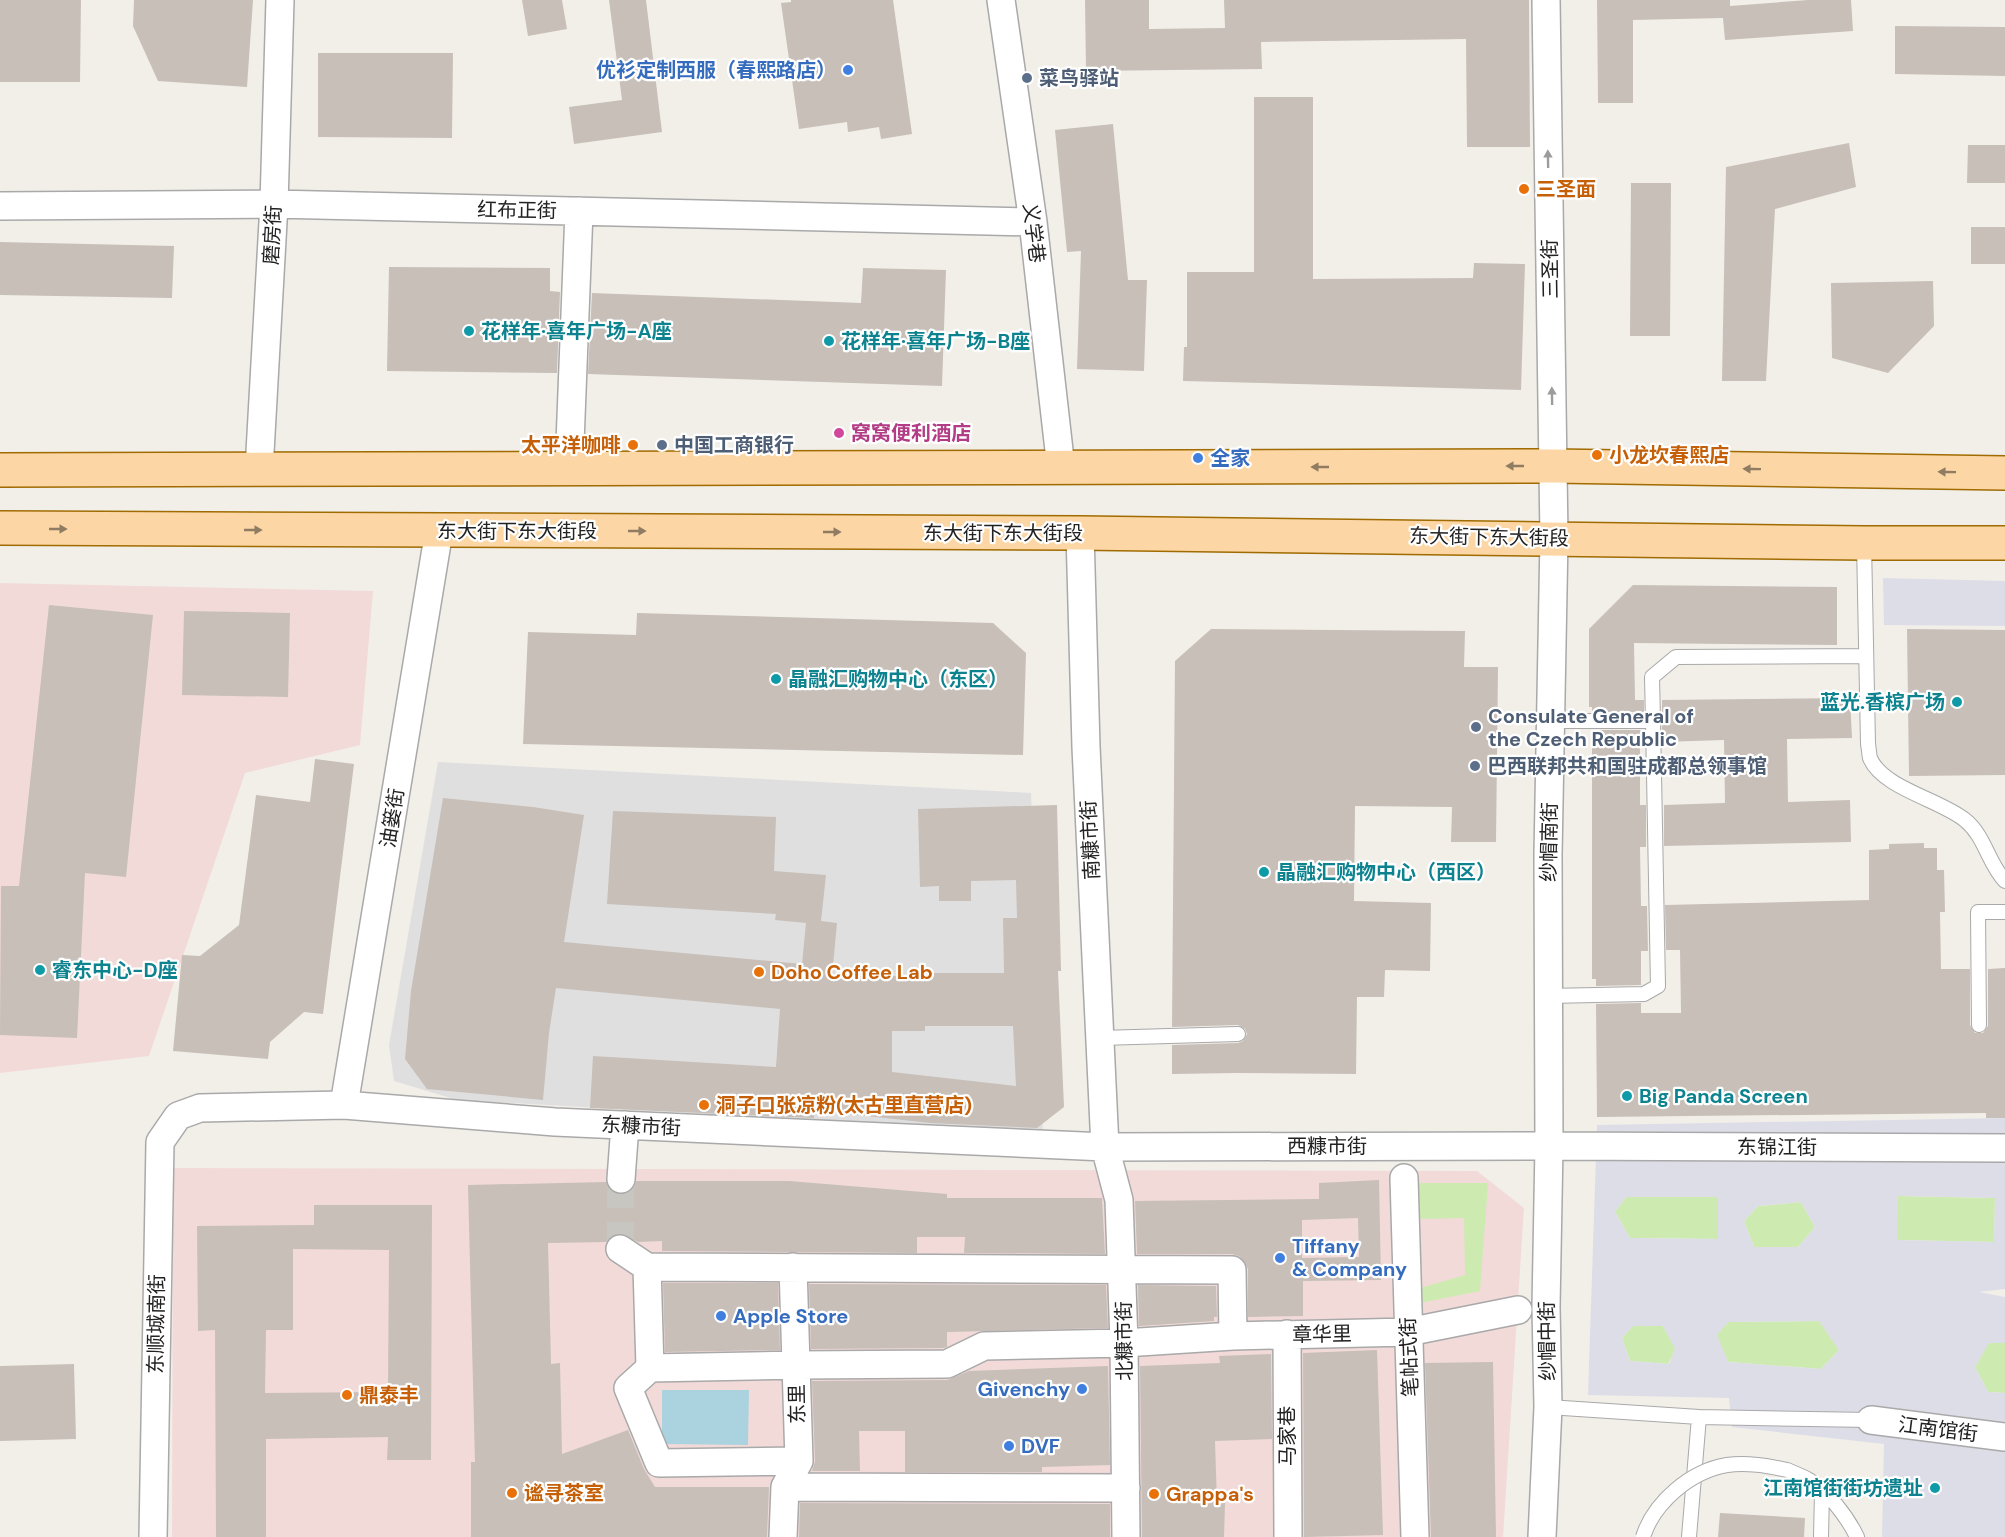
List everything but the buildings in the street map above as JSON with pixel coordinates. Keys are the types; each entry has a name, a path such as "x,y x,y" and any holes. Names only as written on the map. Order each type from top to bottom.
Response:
{"main road":[{"path":"0,470 1553,466 2005,472"},
{"name":"东大街下东大街段","path":"0,528 1080,533 2005,543"}],"street":[{"name":"磨房街","path":"259,470 274,204 280,0"},
{"name":"义学巷","path":"1001,0 1033,222 1061,468"},
{"name":"三圣街","path":"1546,0 1554,538"},
{"name":"红布正街","path":"0,206 274,204 1033,222"},
{"path":"569,468 579,211"},
{"name":"油篓街","path":"344,1105 439,531"},
{"name":"南糠市街","path":"1080,533 1086,747 1105,1147"},
{"name":"纱帽南街","path":"1549,1146 1548,996 1554,538"},
{"name":"东糠市街","path":"178,1116 200,1108 344,1105 555,1122 1105,1147"},
{"name":"东顺城南街","path":"153,1537 160,1142 178,1116"},
{"path":"621,1179 625,1125"},
{"name":"西糠市街","path":"1105,1147 1549,1146"},
{"name":"东锦江街","path":"1549,1146 2005,1148"},
{"name":"纱帽中街","path":"1542,1537 1548,1407 1546,1307 1549,1146"},
{"name":"北糠市街","path":"1105,1147 1119,1200 1124,1343 1126,1537"},
{"name":"笔帖式街","path":"1404,1178 1415,1537"},
{"path":"621,1249 647,1267 1232,1270 1233,1336"},
{"path":"647,1267 650,1368 628,1388 659,1463 799,1461"},
{"name":"东里","path":"783,1537 785,1488 799,1461 793,1267"},
{"name":"章华里","path":"650,1368 947,1364 984,1346 1124,1343 1287,1334 1408,1332 1518,1310"},
{"name":"马家巷","path":"1287,1334 1288,1537"},
{"name":"江南馆街","path":"1871,1420 2005,1437"},
{"path":"785,1488 1126,1488"}],"lane":[{"path":"1864,543 1870,759 1879,770 1898,785 1954,811 1967,821 1979,835 2005,881"},
{"path":"1548,996 1644,994 1658,986 1652,677 1676,657 1866,656"},
{"path":"1551,721 1653,721"},
{"path":"1979,1025 1978,912 2005,912"},
{"path":"1100,1038 1238,1035"},
{"path":"1548,1407 1699,1417 1871,1420"},
{"path":"1689,1537 1699,1417"},
{"path":"1644,1537 1655,1512 1670,1495 1687,1482 1727,1465 1757,1465 1787,1470 1811,1481 1851,1523 1857,1537"},
{"path":"1644,1537 1656,1513 1671,1496 1685,1490 1693,1492"},
{"path":"1821,1537 1822,1492"}],"shaded area":[{"path":"1883,578 2005,581 2005,626 1884,625"},
{"path":"0,583 373,591 360,745 245,773 149,1056 0,1073"},
{"path":"438,762 1031,793 1043,1133 457,1100 394,1081 389,1045"},
{"path":"2005,1118 2005,1289 1979,1292 2005,1297 2005,1343 1989,1343 1975,1367 1988,1392 2005,1393 2005,1537 1882,1537 1884,1444 1732,1427 1729,1398 1588,1395 1597,1125","holes":["1898,1196 1995,1198 1994,1242 1897,1240","1626,1197 1718,1197 1718,1239 1630,1238 1615,1212","1801,1202 1815,1227 1798,1247 1754,1247 1744,1221 1758,1206","1819,1321 1839,1350 1821,1369 1728,1362 1717,1335 1728,1322","1633,1326 1663,1326 1675,1349 1669,1364 1630,1361 1622,1338"]},
{"path":"173,1168 1477,1171 1524,1208 1503,1537 172,1537"}],"green space":[{"path":"1418,1183 1488,1183 1480,1291 1420,1303 1420,1288 1465,1275 1464,1218 1419,1219"},
{"path":"1897,1196 1995,1198 1994,1242 1896,1240"},
{"path":"1626,1197 1718,1197 1719,1239 1630,1238 1615,1212"},
{"path":"1801,1202 1815,1227 1798,1247 1754,1247 1744,1221 1758,1206"},
{"path":"1820,1321 1839,1350 1821,1369 1728,1362 1716,1335 1728,1322"},
{"path":"1633,1326 1663,1326 1676,1349 1668,1364 1630,1361 1622,1338"},
{"path":"1989,1342 2005,1343 2005,1393 1988,1392 1975,1367"}],"water":[{"path":"662,1390 749,1390 748,1445 662,1444"}],"tunnel":[{"path":"620,1249 621,1179"}],"place":[{"name":"优衫定制西服（春熙路店）","path":"848,70"},
{"name":"菜鸟驿站","path":"1027,78"},
{"name":"三圣面","path":"1524,189"},
{"name":"花样年·喜年广场-A座","path":"469,331"},
{"name":"花样年·喜年广场-B座","path":"829,341"},
{"name":"窝窝便利酒店","path":"839,433"},
{"name":"太平洋咖啡","path":"633,445"},
{"name":"中国工商银行","path":"662,445"},
{"name":"小龙坎春熙店","path":"1597,455"},
{"name":"全家","path":"1198,458"},
{"name":"晶融汇购物中心（东区）","path":"776,679"},
{"name":"蓝光.香槟广场","path":"1957,702"},
{"name":"Consulate General of the Czech Republic","path":"1476,727"},
{"name":"巴西联邦共和国驻成都总领事馆","path":"1475,766"},
{"name":"晶融汇购物中心（西区）","path":"1264,872"},
{"name":"睿东中心-D座","path":"40,970"},
{"name":"Doho Coffee Lab","path":"759,972"},
{"name":"Big Panda Screen","path":"1627,1096"},
{"name":"洞子口张凉粉(太古里直营店)","path":"704,1105"},
{"name":"Tiffany & Company","path":"1280,1258"},
{"name":"Apple Store","path":"721,1316"},
{"name":"Givenchy","path":"1082,1389"},
{"name":"鼎泰丰","path":"347,1395"},
{"name":"DVF","path":"1009,1446"},
{"name":"江南馆街街坊遗址","path":"1935,1488"},
{"name":"谧寻茶室","path":"512,1493"},
{"name":"Grappa's","path":"1154,1494"}]}
